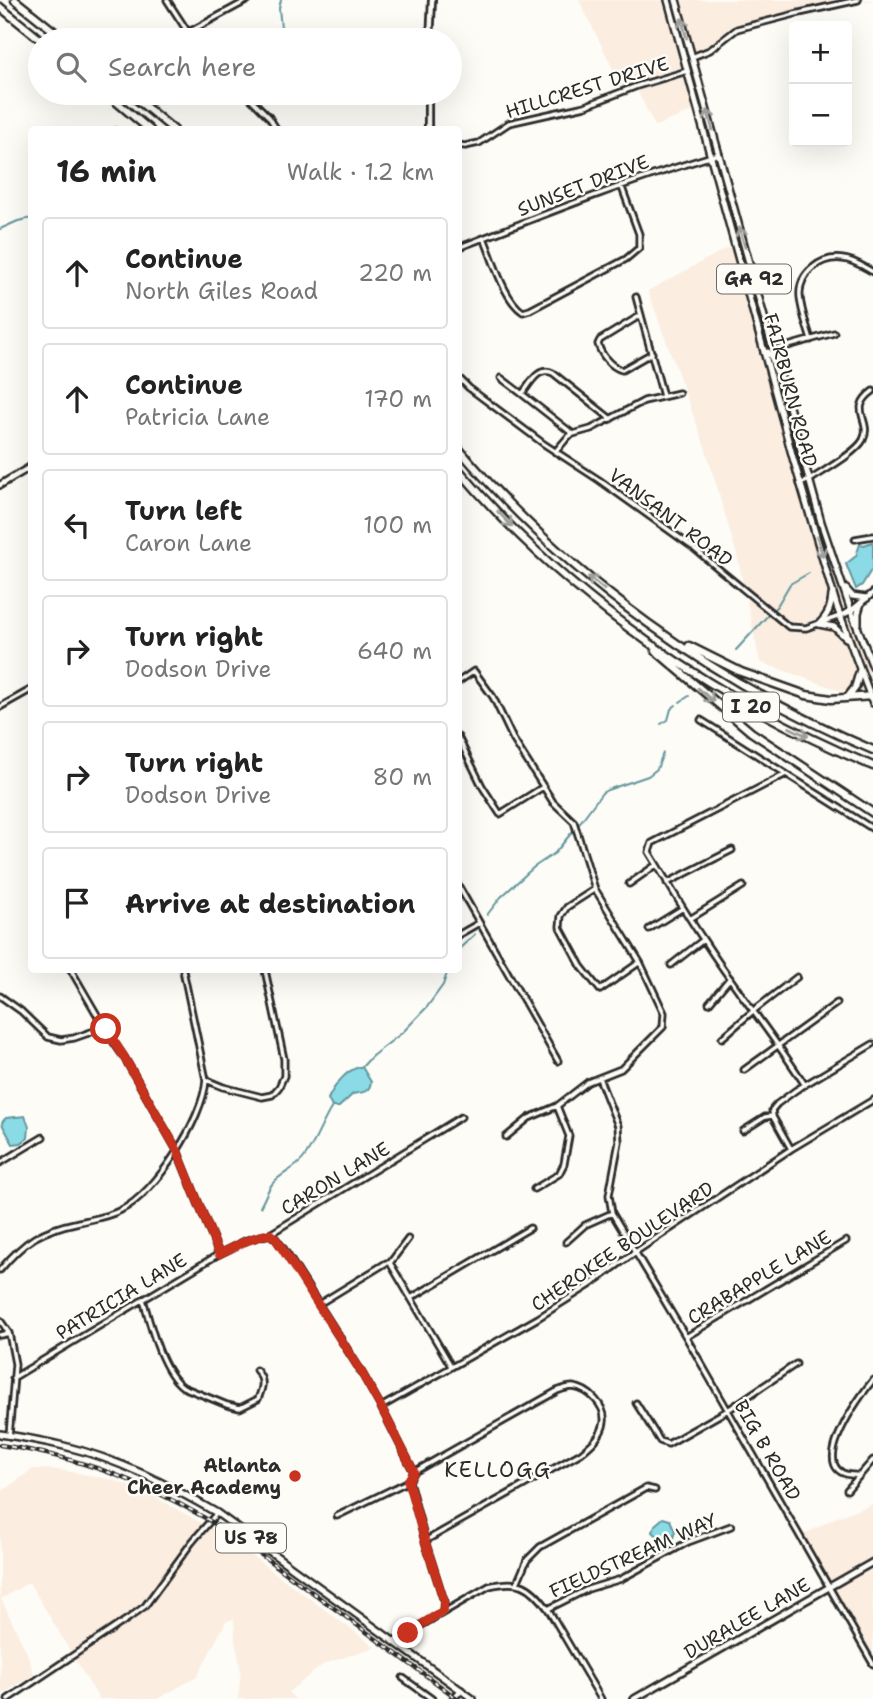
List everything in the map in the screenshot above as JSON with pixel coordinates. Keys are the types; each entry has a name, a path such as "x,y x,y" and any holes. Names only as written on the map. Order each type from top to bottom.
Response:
{"highway":[{"path":"15,0 50,28"},
{"path":"0,7 28,30"},
{"path":"120,105 145,126"},
{"path":"144,105 169,126"},
{"name":"I 20","path":"462,452 501,496 558,550 650,624 755,692 810,722 873,750"},
{"name":"I 20","path":"462,473 530,544 636,633 736,699 785,726 873,766"},
{"path":"650,624 725,665 783,688 823,698 872,698"},
{"path":"636,633 751,732 873,813"},
{"path":"848,697 855,688 860,671"}],"main road":[{"name":"FAIRBURN ROAD","path":"668,0 800,484 840,616 872,698"},
{"name":"FAIRBURN ROAD","path":"676,0 821,522 850,611 873,667"},
{"path":"764,353 771,355 778,380 785,391"},
{"path":"839,577 849,594 867,598"},
{"path":"819,624 831,608 832,588"},
{"path":"859,631 860,603"},
{"path":"819,624 834,627 850,642"},
{"name":"US 78","path":"0,1434 65,1446 121,1464 175,1489 216,1513 473,1699"}],"street":[{"path":"167,0 184,28"},
{"path":"196,28 248,0"},
{"path":"431,28 432,0"},
{"path":"692,57 710,50 737,29 858,0"},
{"name":"HILLCREST DRIVE","path":"462,146 479,143 509,123 585,106 687,71"},
{"path":"257,105 274,126"},
{"path":"428,105 428,126"},
{"name":"SUNSET DRIVE","path":"462,246 621,185 719,154"},
{"path":"484,238 504,287 516,307 523,312 530,310 626,259 639,248 639,234 621,185"},
{"path":"811,340 800,297 801,286 808,272 828,259 841,258 873,272"},
{"path":"636,297 663,396"},
{"path":"641,314 600,340 598,344 607,359 622,370 652,353"},
{"path":"774,350 834,333"},
{"path":"523,394 540,372 546,370 611,419"},
{"path":"501,378 573,434"},
{"name":"VANSANT ROAD","path":"462,381 555,452 691,546 789,627 806,628 840,616 873,593"},
{"path":"800,484 810,480 862,442 867,429 862,402 873,391"},
{"path":"555,452 573,434 591,429 644,401 679,393"},
{"path":"0,485 28,469"},
{"path":"855,538 873,536"},
{"path":"462,679 474,671 493,698 513,739 552,802 574,822 595,888 640,962 664,1013 663,1027 621,1069 588,1082 557,1106 529,1118 506,1137"},
{"path":"0,707 28,692"},
{"path":"701,720 873,829"},
{"path":"462,745 482,786 500,814 543,787"},
{"path":"786,774 652,843 649,852 703,940 779,1044 805,1085"},
{"path":"667,883 732,850"},
{"path":"629,884 657,865"},
{"path":"690,919 743,886"},
{"path":"595,888 567,907 561,916 560,927 581,966 600,990 640,962"},
{"path":"462,892 558,1061"},
{"path":"649,929 683,908"},
{"path":"462,933 479,923"},
{"path":"671,965 703,940"},
{"path":"73,973 177,1150 219,1254"},
{"path":"0,1270 30,1239 50,1229 105,1216 132,1204 159,1176 177,1150 198,1110 206,1080 184,973"},
{"path":"206,1080 262,1097 272,1095 279,1087 284,1076 284,1059 266,973"},
{"path":"722,1038 797,977"},
{"path":"709,1003 730,978"},
{"path":"0,996 21,1011 48,1037 61,1040 106,1029"},
{"path":"744,1069 836,1003"},
{"path":"791,1149 772,1110 805,1085 873,1044"},
{"path":"566,1242 585,1225 612,1213 609,1195 619,1142 618,1126 599,1077"},
{"name":"CHEROKEE BOULEVARD","path":"381,1407 538,1318 791,1149 873,1100"},
{"path":"534,1189 559,1174 564,1164 569,1136 557,1106"},
{"path":"743,1131 773,1115"},
{"name":"CARON LANE","path":"219,1254 247,1240 270,1234 461,1117"},
{"path":"0,1163 43,1137"},
{"name":"BIG B ROAD","path":"612,1213 687,1337 873,1664"},
{"path":"411,1298 530,1228"},
{"path":"270,1234 283,1248 319,1304 381,1407 414,1472"},
{"path":"319,1304 390,1263 408,1239"},
{"name":"CRABAPPLE LANE","path":"687,1337 846,1241"},
{"name":"PATRICIA LANE","path":"13,1378 219,1254"},
{"path":"390,1263 451,1367"},
{"path":"143,1299 153,1336 172,1375 183,1387 240,1408 258,1399 262,1383 256,1370"},
{"path":"0,1320 9,1333 15,1364 9,1436"},
{"path":"0,1335 9,1333"},
{"path":"636,1403 660,1441 668,1444 728,1410 796,1364"},
{"path":"860,1475 841,1472 834,1464 833,1454 850,1414 873,1380"},
{"path":"337,1516 408,1481 414,1472 557,1391 577,1388 596,1400 603,1409 603,1426 597,1438 581,1453 425,1541"},
{"path":"847,1490 873,1460"},
{"path":"408,1481 444,1601 443,1611"},
{"path":"517,1583 527,1560 540,1547 646,1488 655,1490"},
{"path":"8,1699 145,1606 216,1513"},
{"name":"FIELDSTREAM WAY","path":"548,1609 588,1589 621,1579 688,1542 731,1526"},
{"name":"DURALEE LANE","path":"634,1699 873,1562"},
{"path":"394,1641 489,1586 517,1583 538,1596 548,1609 601,1699"},
{"path":"403,1678 432,1699"},
{"path":"453,1699 461,1690"}],"shaded area":[{"path":"579,0 873,0 745,22 692,68 703,107 655,126 635,86 624,91"},
{"path":"740,241 764,344 821,540 873,680 873,702 760,662 737,555 705,447 648,291"},
{"path":"33,1469 61,1470 113,1480 153,1496 225,1536 375,1647 324,1664 288,1692 295,1699 238,1699 241,1671 234,1619 226,1621 197,1677 157,1699 99,1699 29,1582 1,1599 27,1653 34,1675 0,1695 0,1493"},
{"path":"873,1504 873,1661 844,1614 803,1535 837,1517"}],"water":[{"path":"873,542 873,567 862,585 856,589 846,564 856,556 860,544"},
{"path":"362,1067 371,1082 368,1089 353,1094 339,1107 332,1107 328,1099 333,1089 345,1075"},
{"path":"25,1116 29,1127 28,1138 13,1144 2,1122 6,1118"},
{"path":"663,1518 670,1520 675,1531 668,1542 653,1532 655,1525"}],"waterway":[{"path":"281,0 281,28"},
{"path":"0,229 28,219"},
{"path":"773,610 790,584 809,573"},
{"path":"736,650 770,613"},
{"path":"680,702 689,696"},
{"path":"661,724 668,720 671,709 676,705"},
{"path":"578,825 602,793 648,776 657,769 663,753"},
{"path":"487,915 501,897 534,867 555,853 573,831"},
{"path":"462,946 475,934"},
{"path":"362,1067 402,1033 427,1007 443,985 447,973"},
{"path":"260,1207 273,1183 300,1163 308,1153 332,1107"}],"railway":[{"path":"0,1445 98,1468 158,1493 216,1524 458,1699"}],"place":[{"name":"Atlanta Cheer Academy","path":"295,1476"}],"district":[{"name":"KELLOGG","path":"498,1470"}],"route":[{"path":"106,1029 177,1150 219,1254 261,1235 270,1234 276,1239 359,1368 414,1472 408,1481 444,1601 443,1611 408,1633"}]}
